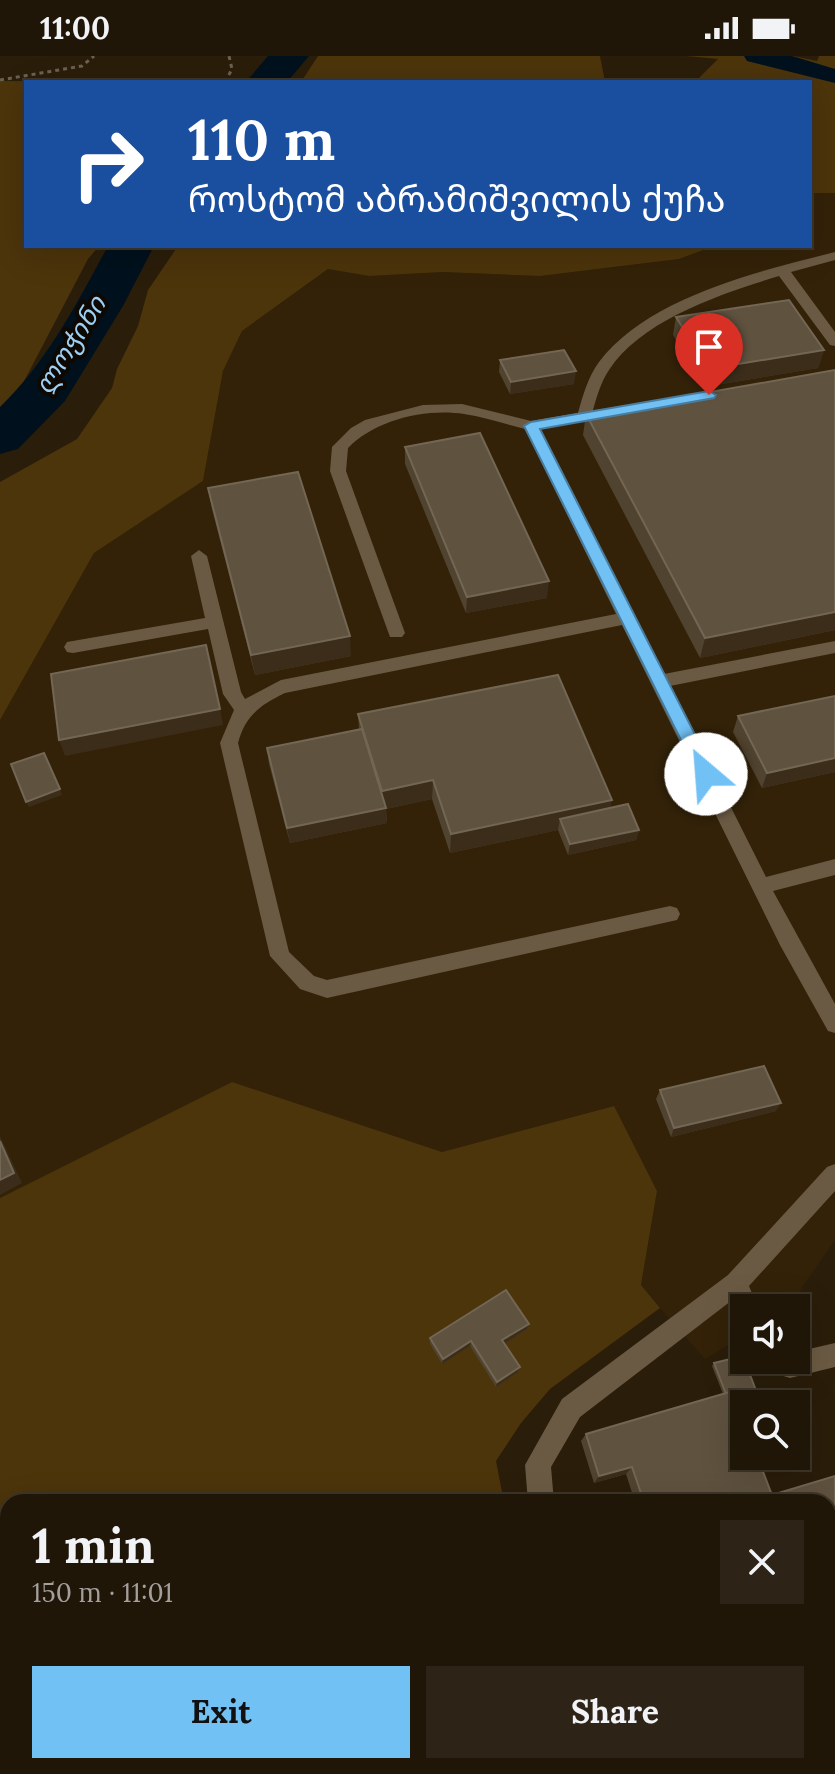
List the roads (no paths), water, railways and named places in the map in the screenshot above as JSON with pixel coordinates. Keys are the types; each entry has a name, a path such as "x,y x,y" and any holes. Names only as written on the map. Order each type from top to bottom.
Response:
{"street":[{"path":"584,417 592,391 607,362 653,322 743,282 835,256"},
{"path":"783,271 835,342"},
{"path":"396,633 338,471 340,447 356,431 370,423 423,410 462,409 531,426 631,409"},
{"path":"531,426 761,886 835,1024"},
{"path":"199,556 232,694 243,710"},
{"path":"627,618 281,687 257,698 243,710 233,723 229,743 280,956 307,983 327,989 670,914"},
{"path":"73,647 215,622"},
{"path":"659,682 835,647"},
{"path":"761,886 835,867"},
{"path":"540,1494 538,1465 571,1408 736,1283 835,1175"},
{"path":"736,1283 740,1294"},
{"path":"810,1361 835,1355"}],"waterway":[{"name":"ლოჭინი","path":"268,80 289,56"},
{"path":"755,56 835,76"},
{"name":"ლოჭინი","path":"0,437 47,390 99,306 130,248"}]}
